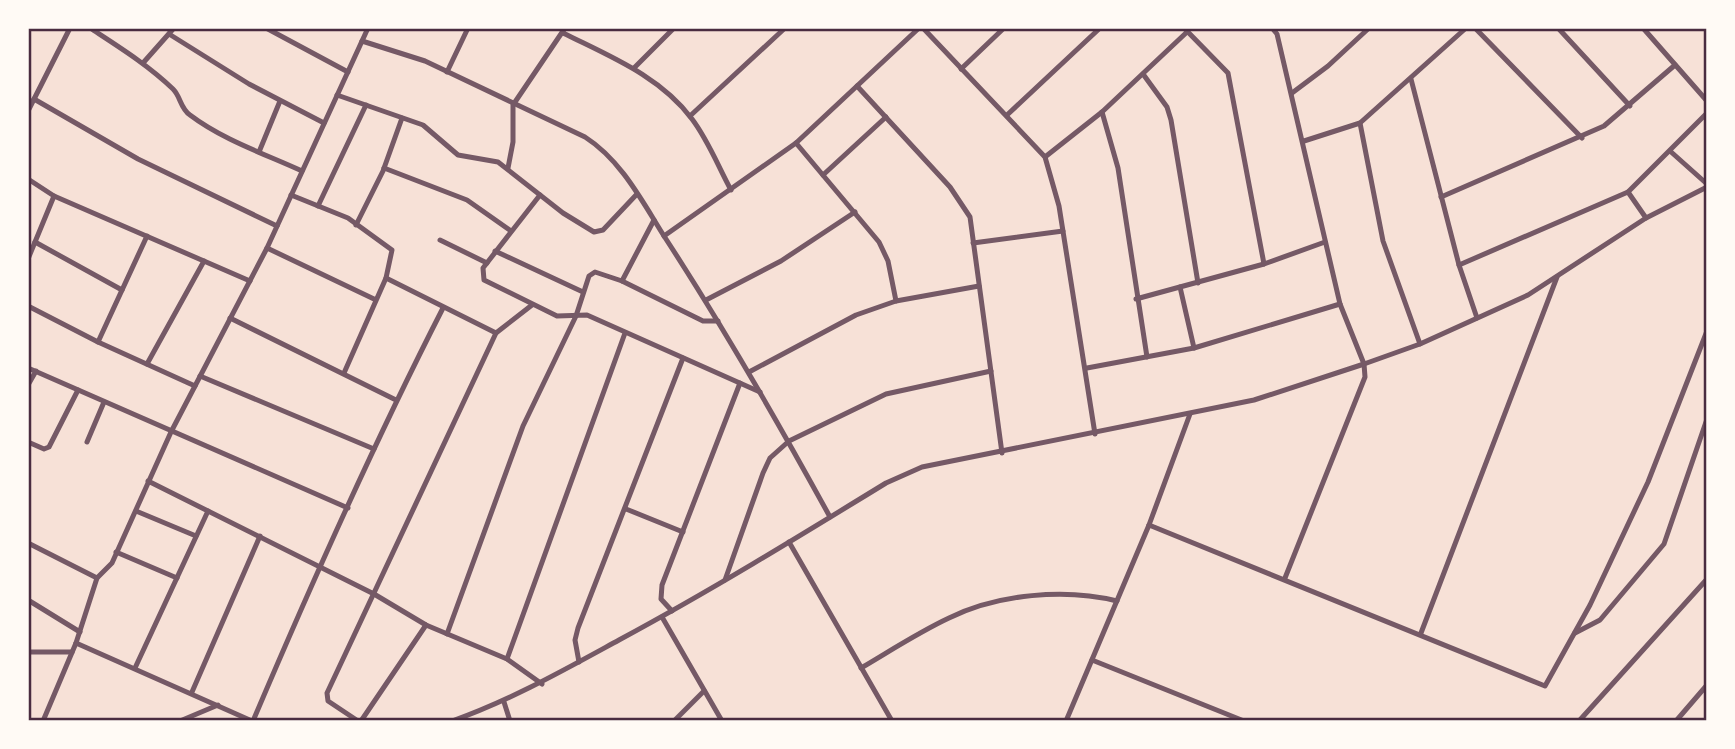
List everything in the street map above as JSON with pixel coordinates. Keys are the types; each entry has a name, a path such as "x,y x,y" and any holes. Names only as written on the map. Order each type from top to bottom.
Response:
{"street":[{"path":"28,111 70,28"},
{"path":"90,28 144,63 176,92 190,115 302,172"},
{"path":"144,63 174,28"},
{"path":"43,721 76,643 97,578 112,563 171,432 267,248 368,28"},
{"path":"447,72 468,28"},
{"path":"634,68 674,28"},
{"path":"690,116 785,28"},
{"path":"664,236 796,143 921,28 1045,157 1063,231 1087,369 1095,434"},
{"path":"961,69 1004,28"},
{"path":"1007,115 1100,28"},
{"path":"1272,28 1277,34 1304,141 1340,304 1364,364 1364,386 1285,579"},
{"path":"1277,34 1284,28"},
{"path":"1292,93 1328,66 1369,28"},
{"path":"1304,141 1360,123 1466,28"},
{"path":"1475,28 1582,138"},
{"path":"1558,28 1630,106"},
{"path":"1643,28 1707,101"},
{"path":"269,29 348,72"},
{"path":"1045,157 1102,113 1186,30 1228,73 1264,264"},
{"path":"508,168 512,155 513,106 564,31 634,68 663,88 690,116 730,190"},
{"path":"169,34 281,101 324,123"},
{"path":"362,41 425,61 513,106 593,142 609,157 637,194 706,300 830,517"},
{"path":"1441,197 1582,138 1630,106 1675,65"},
{"path":"1143,74 1167,107 1171,120 1198,283"},
{"path":"1411,79 1459,265 1477,318"},
{"path":"856,86 962,202 970,217 1002,453"},
{"path":"337,95 431,131 458,155 498,162 580,225 599,232 637,194"},
{"path":"34,99 138,159 277,226"},
{"path":"259,152 281,101"},
{"path":"318,205 366,105"},
{"path":"1102,113 1118,168 1147,358"},
{"path":"1459,265 1628,192 1707,113"},
{"path":"823,175 886,117"},
{"path":"356,225 384,168 402,118"},
{"path":"1360,123 1383,241 1420,344"},
{"path":"796,143 855,212 884,252 897,300"},
{"path":"452,721 504,702 542,684 662,617 886,483 922,467 1002,453 1254,400 1420,344 1528,295 1646,218 1707,185 1670,150"},
{"path":"384,168 467,200 511,231"},
{"path":"28,179 54,196 250,281"},
{"path":"1628,192 1646,218"},
{"path":"291,195 318,205 356,225 392,250 386,278 374,299 344,373"},
{"path":"540,195 487,263 482,276 484,280 557,316 587,315 760,392"},
{"path":"28,259 54,196"},
{"path":"706,300 781,261 855,212"},
{"path":"622,281 654,220"},
{"path":"973,243 1063,231"},
{"path":"98,342 147,236"},
{"path":"440,240 487,263"},
{"path":"35,242 122,290"},
{"path":"1136,299 1264,264 1325,242"},
{"path":"267,248 374,299"},
{"path":"495,251 583,292"},
{"path":"147,364 204,261"},
{"path":"447,634 523,426 576,316 589,276 595,272 622,281 641,293 703,321 718,321"},
{"path":"1421,633 1557,276"},
{"path":"386,278 496,333"},
{"path":"748,372 843,321 897,300 979,286"},
{"path":"1180,288 1194,348"},
{"path":"1087,369 1194,348 1340,304"},
{"path":"426,625 359,721 328,701 327,693 496,333 532,305"},
{"path":"28,306 98,342 195,386"},
{"path":"76,643 192,692 252,721 319,566 348,509 396,400 443,308"},
{"path":"230,318 396,400"},
{"path":"1149,525 1421,633 1545,686 1648,482 1707,331"},
{"path":"507,659 625,333"},
{"path":"579,662 575,640 578,628 683,358"},
{"path":"28,368 348,509"},
{"path":"725,580 763,472 770,458 789,442 886,394 991,370"},
{"path":"28,385 36,371"},
{"path":"200,376 374,449"},
{"path":"672,611 660,593 740,383"},
{"path":"28,442 44,449 49,447 78,390"},
{"path":"87,442 104,402"},
{"path":"1066,721 1149,525 1189,414"},
{"path":"1574,633 1600,620 1664,544 1707,419"},
{"path":"148,481 374,594 426,625 507,659 542,684"},
{"path":"626,509 683,532"},
{"path":"136,511 196,536"},
{"path":"135,668 208,511"},
{"path":"192,692 260,536"},
{"path":"789,542 892,721"},
{"path":"28,543 97,578"},
{"path":"117,552 177,578"},
{"path":"1579,721 1707,579"},
{"path":"861,668 967,610 1014,599 1068,593 1088,594 1117,601"},
{"path":"28,600 80,632"},
{"path":"662,617 722,721"},
{"path":"28,652 72,652"},
{"path":"1092,660 1229,718 1244,721"},
{"path":"1676,721 1707,685"},
{"path":"674,721 704,691"},
{"path":"504,702 510,721"},
{"path":"180,721 218,705"}]}
